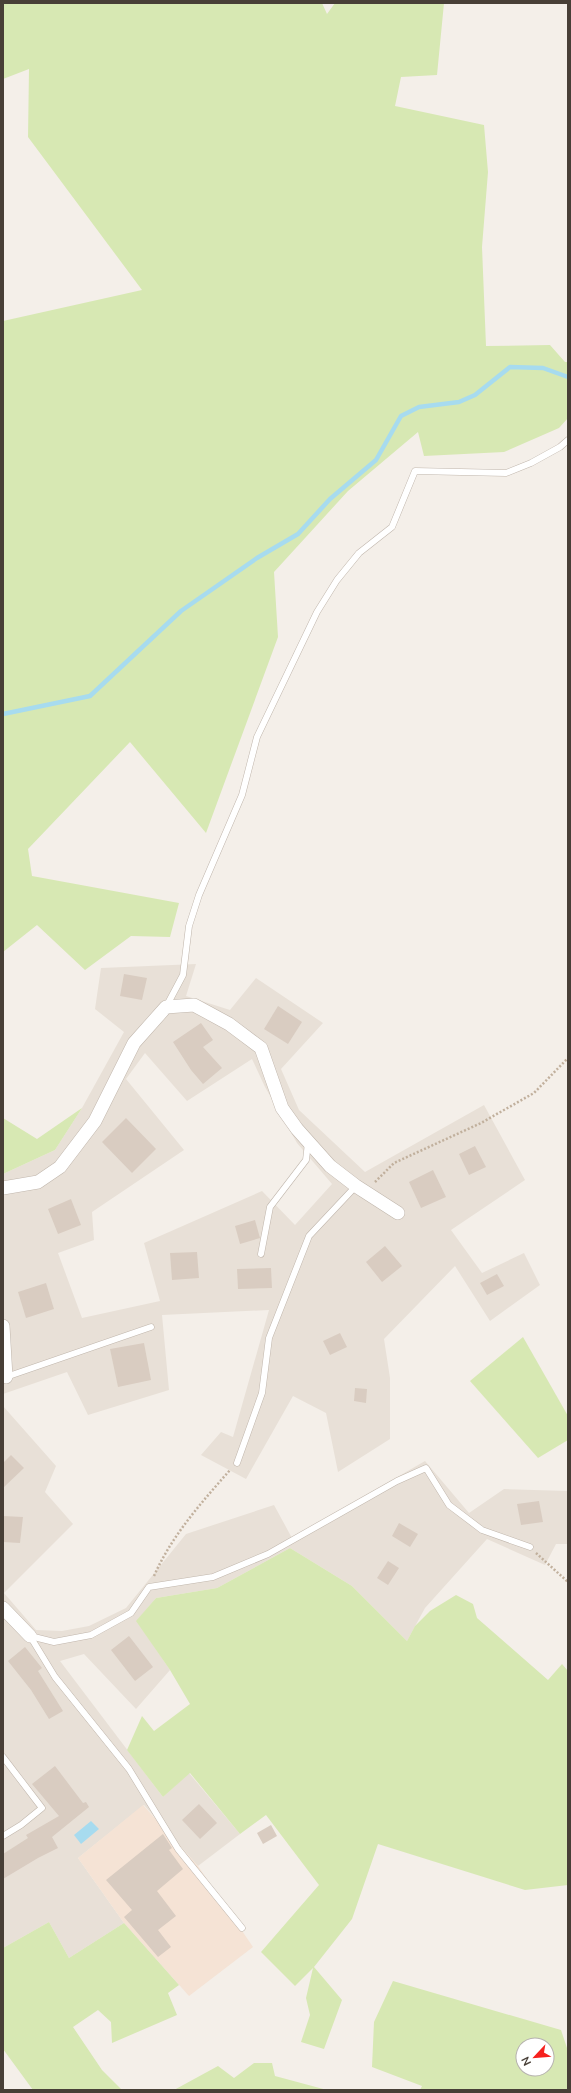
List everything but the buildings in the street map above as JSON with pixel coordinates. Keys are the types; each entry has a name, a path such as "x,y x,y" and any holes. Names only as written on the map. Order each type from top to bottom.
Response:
{"street":[{"path":"3,1188 38,1182 60,1167 95,1121 134,1043 166,1007 194,1005 229,1024 261,1048 282,1108 308,1142 330,1166 360,1189 398,1213"},
{"path":"3,1326 6,1377"},
{"path":"3,1608 30,1636"}],"lane":[{"path":"166,1007 183,975 189,926 199,895 242,796 257,737 317,612 337,580 359,553 392,527 415,471 506,472 531,463 560,447 568,440"},
{"path":"261,1254 270,1207 306,1160 308,1142"},
{"path":"237,1463 262,1393 269,1338 309,1236 360,1189"},
{"path":"6,1377 151,1328"},
{"path":"30,1636 54,1642 91,1635 131,1613 149,1587 213,1577 268,1554 397,1481 426,1468 449,1505 482,1530 530,1547"},
{"path":"30,1636 55,1677 129,1769 178,1849 242,1928"},
{"path":"3,1757 42,1808 3,1836"}],"path":[{"path":"360,1189 394,1163 481,1123 534,1093 568,1058"},
{"path":"149,1587 163,1555 197,1508 237,1463"},
{"path":"530,1547 568,1582"}],"shaded area":[{"path":"196,964 186,996 230,1010 256,978 323,1023 281,1069 299,1110 365,1172 484,1105 525,1180 451,1230 482,1273 524,1253 540,1285 490,1321 455,1266 384,1339 390,1378 390,1439 338,1472 326,1413 293,1396 246,1479 201,1455 221,1432 233,1437 269,1310 162,1315 169,1390 88,1415 67,1372 3,1394 3,1174 55,1150 82,1108 124,1032 95,1009 101,968","holes":["145,1053 187,1101 252,1059 265,1087 297,1143 332,1184 295,1225 262,1191 144,1243 160,1301 82,1318 58,1253 94,1240 92,1212 184,1150 126,1079"]},
{"path":"3,1406 56,1466 45,1492 73,1524 4,1593 36,1630 62,1631 89,1626 126,1608 186,1534 274,1505 292,1538 425,1461 469,1513 504,1489 568,1491 568,1544 556,1544 545,1565 487,1539 425,1608 407,1641 352,1586 290,1548 217,1588 156,1598 137,1621 170,1670 136,1709 84,1654 60,1661 163,1797 189,1773 240,1834 198,1866 144,1805 78,1858 124,1923 69,1958 49,1922 3,1948"},
{"path":"143,1805 198,1866 253,1947 189,1996 124,1923 78,1858"}],"green space":[{"path":"3,3 322,3 327,14 335,3 444,3 437,75 401,77 395,106 484,125 488,172 482,247 486,346 550,345 565,362 568,362 568,418 559,428 504,452 424,456 418,432 348,491 274,572 278,637 206,833 130,742 28,849 32,876 179,903 170,937 131,936 85,970 37,925 3,952 3,321 142,290 28,137 29,69 3,79"},
{"path":"82,1108 55,1150 3,1174 3,1118 37,1139"},
{"path":"523,1337 568,1416 568,1440 538,1458 470,1381"},
{"path":"290,1548 352,1586 407,1641 415,1626 430,1611 456,1595 473,1604 477,1618 548,1680 562,1664 568,1671 568,1885 525,1890 378,1844 352,1919 314,1967 342,2000 324,2049 301,2042 310,2015 306,1998 313,1968 295,1986 261,1952 319,1885 266,1815 240,1834 190,1773 163,1797 127,1750 142,1716 154,1731 190,1704 170,1670 136,1621 156,1598 217,1588"},
{"path":"49,1922 69,1958 124,1923 179,1985 168,1993 177,2015 112,2043 111,2022 98,2010 73,2027 102,2070 122,2090 33,2090 3,2049 3,1948"},
{"path":"393,1981 561,2030 568,2051 568,2090 420,2090 422,2086 372,2067 374,2022"},
{"path":"254,2063 272,2063 275,2076 327,2090 174,2090 218,2066 234,2078"}],"water":[{"path":"91,1821 99,1829 81,1844 74,1835"}],"waterway":[{"path":"3,714 90,696 181,611 257,558 298,534 330,499 376,460 401,416 419,407 459,402 475,395 510,367 543,368 568,377"}]}
